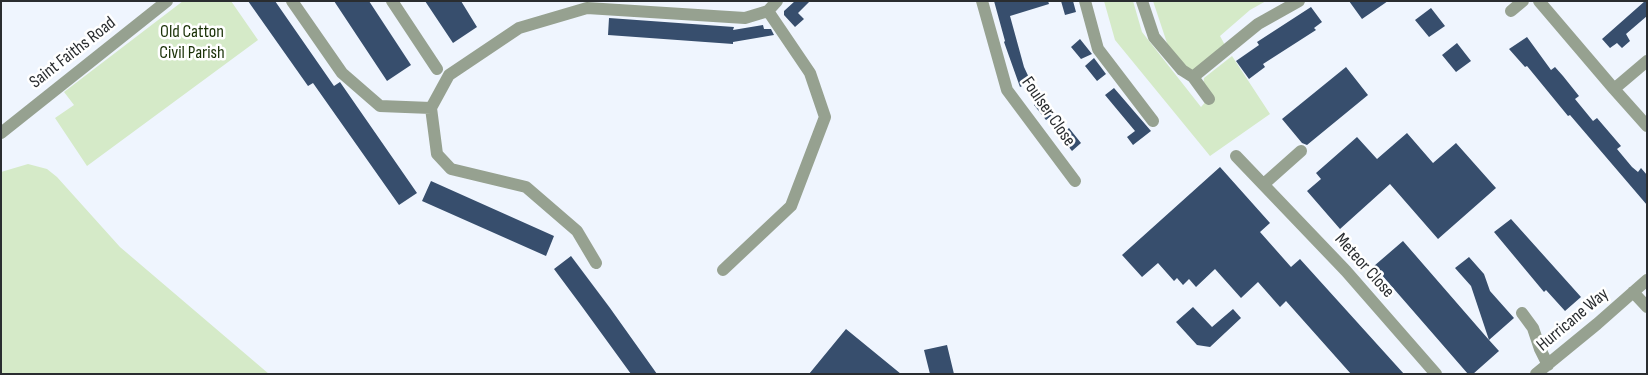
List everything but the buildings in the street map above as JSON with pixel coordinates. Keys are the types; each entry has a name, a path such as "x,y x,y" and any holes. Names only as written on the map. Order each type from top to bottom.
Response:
{"street":[{"name":"Saint Faiths Road","path":"1,133 167,1"},
{"path":"292,1 342,73 380,106 431,108"},
{"path":"392,1 436,69"},
{"path":"596,263 577,232 526,187 451,169 437,154 431,108 449,75 519,28 570,7 745,18 768,11 777,1"},
{"name":"Foulser Close","path":"982,1 1008,90 1075,181"},
{"path":"1085,1 1098,49 1153,121"},
{"path":"1142,1 1154,37 1182,70 1193,77 1209,100"},
{"path":"1193,77 1258,24 1298,1"},
{"path":"1511,11 1523,1"},
{"path":"1539,1 1647,126"},
{"path":"723,270 792,206 825,117 810,73 768,11"},
{"path":"1614,89 1647,61"},
{"path":"1265,184 1300,151"},
{"name":"Meteor Close","path":"1236,156 1265,184 1346,271 1436,374"},
{"name":"Hurricane Way","path":"1536,374 1647,280"},
{"name":"Hurricane Way","path":"1633,292 1647,307"},
{"path":"1522,313 1533,328 1540,349 1548,364"}],"green space":[{"name":"Old Catton Civil Parish","path":"183,1 231,1 258,40 87,166 55,118 74,105 64,92"},
{"path":"1104,1 1133,1 1142,32 1201,107 1208,99 1203,88 1204,78 1232,56 1270,114 1210,156 1115,40"},
{"path":"1153,1 1266,1 1250,10 1220,36 1226,47 1197,71 1187,71 1170,52"},
{"path":"28,164 47,169 57,177 120,247 269,374 1,374 1,172"}]}
